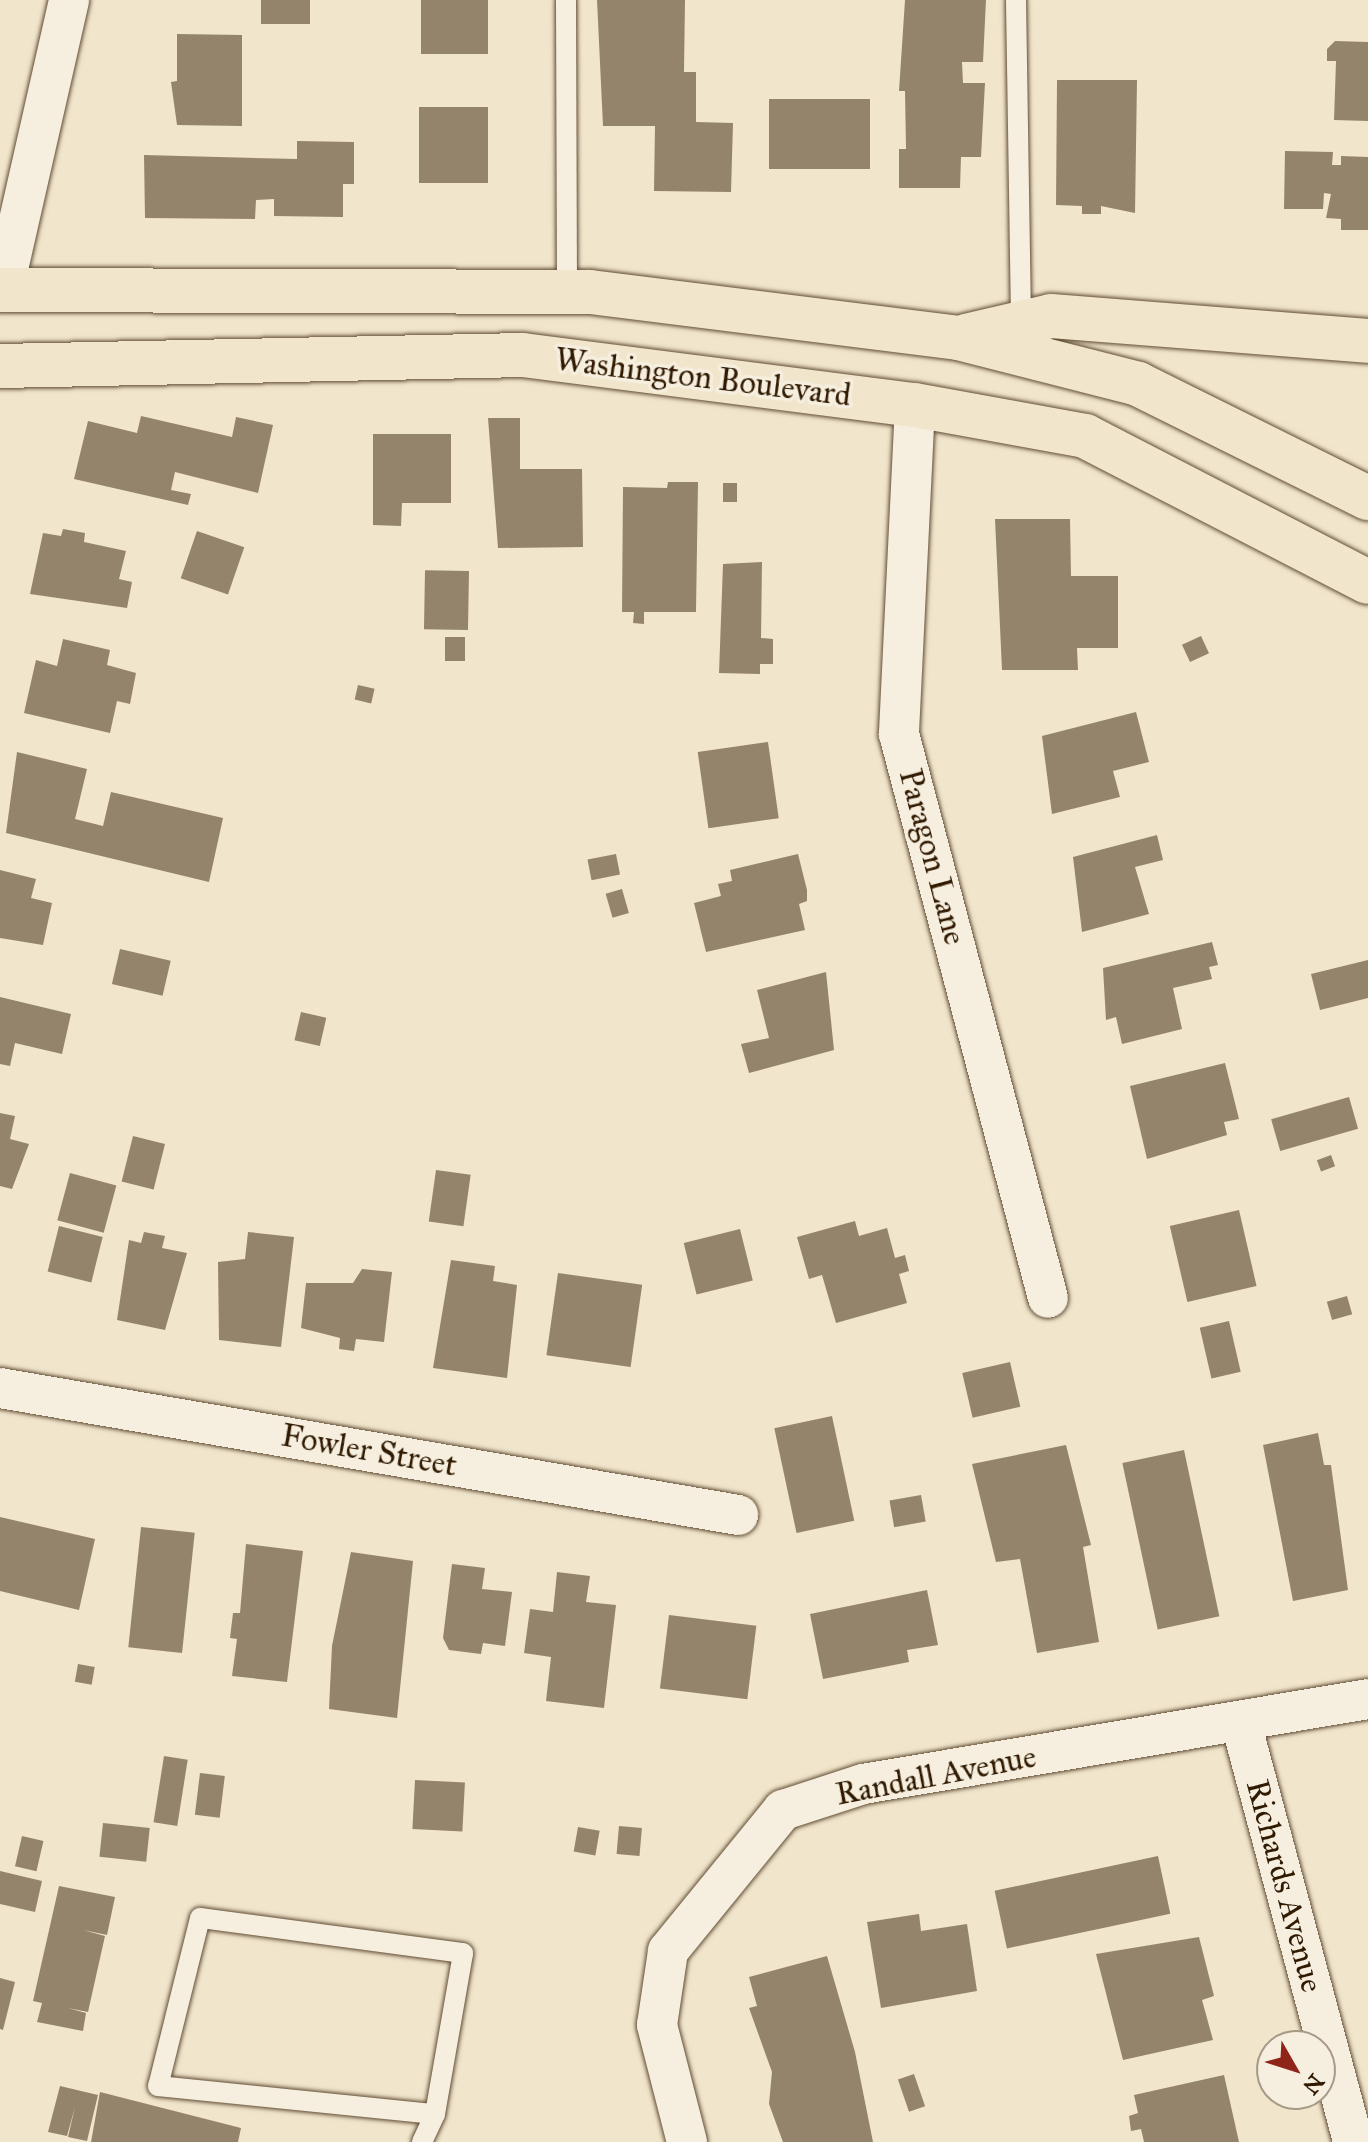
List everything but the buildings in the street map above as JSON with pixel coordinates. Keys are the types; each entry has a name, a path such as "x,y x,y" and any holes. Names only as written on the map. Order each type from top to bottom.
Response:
{"main road":[{"path":"2,290 567,292 958,338 1138,384 1368,498"},
{"path":"958,338 1051,316 1140,319 1368,341"},
{"name":"Washington Boulevard","path":"0,366 523,355 915,405 1085,436 1368,582"}],"street":[{"path":"2,290 69,0"},
{"name":"Paragon Lane","path":"915,405 899,734 1048,1298"},
{"name":"Fowler Street","path":"0,1388 738,1515"},
{"name":"Randall Avenue","path":"687,2142 657,2025 668,1951 783,1810 863,1784 1241,1723 1368,1699"},
{"name":"Richards Avenue","path":"1241,1723 1353,2142"}],"lane":[{"path":"566,0 567,292"},
{"path":"1016,0 1021,323"},
{"path":"422,2142 435,2114 463,1953 200,1918 158,2086 435,2114"}]}
